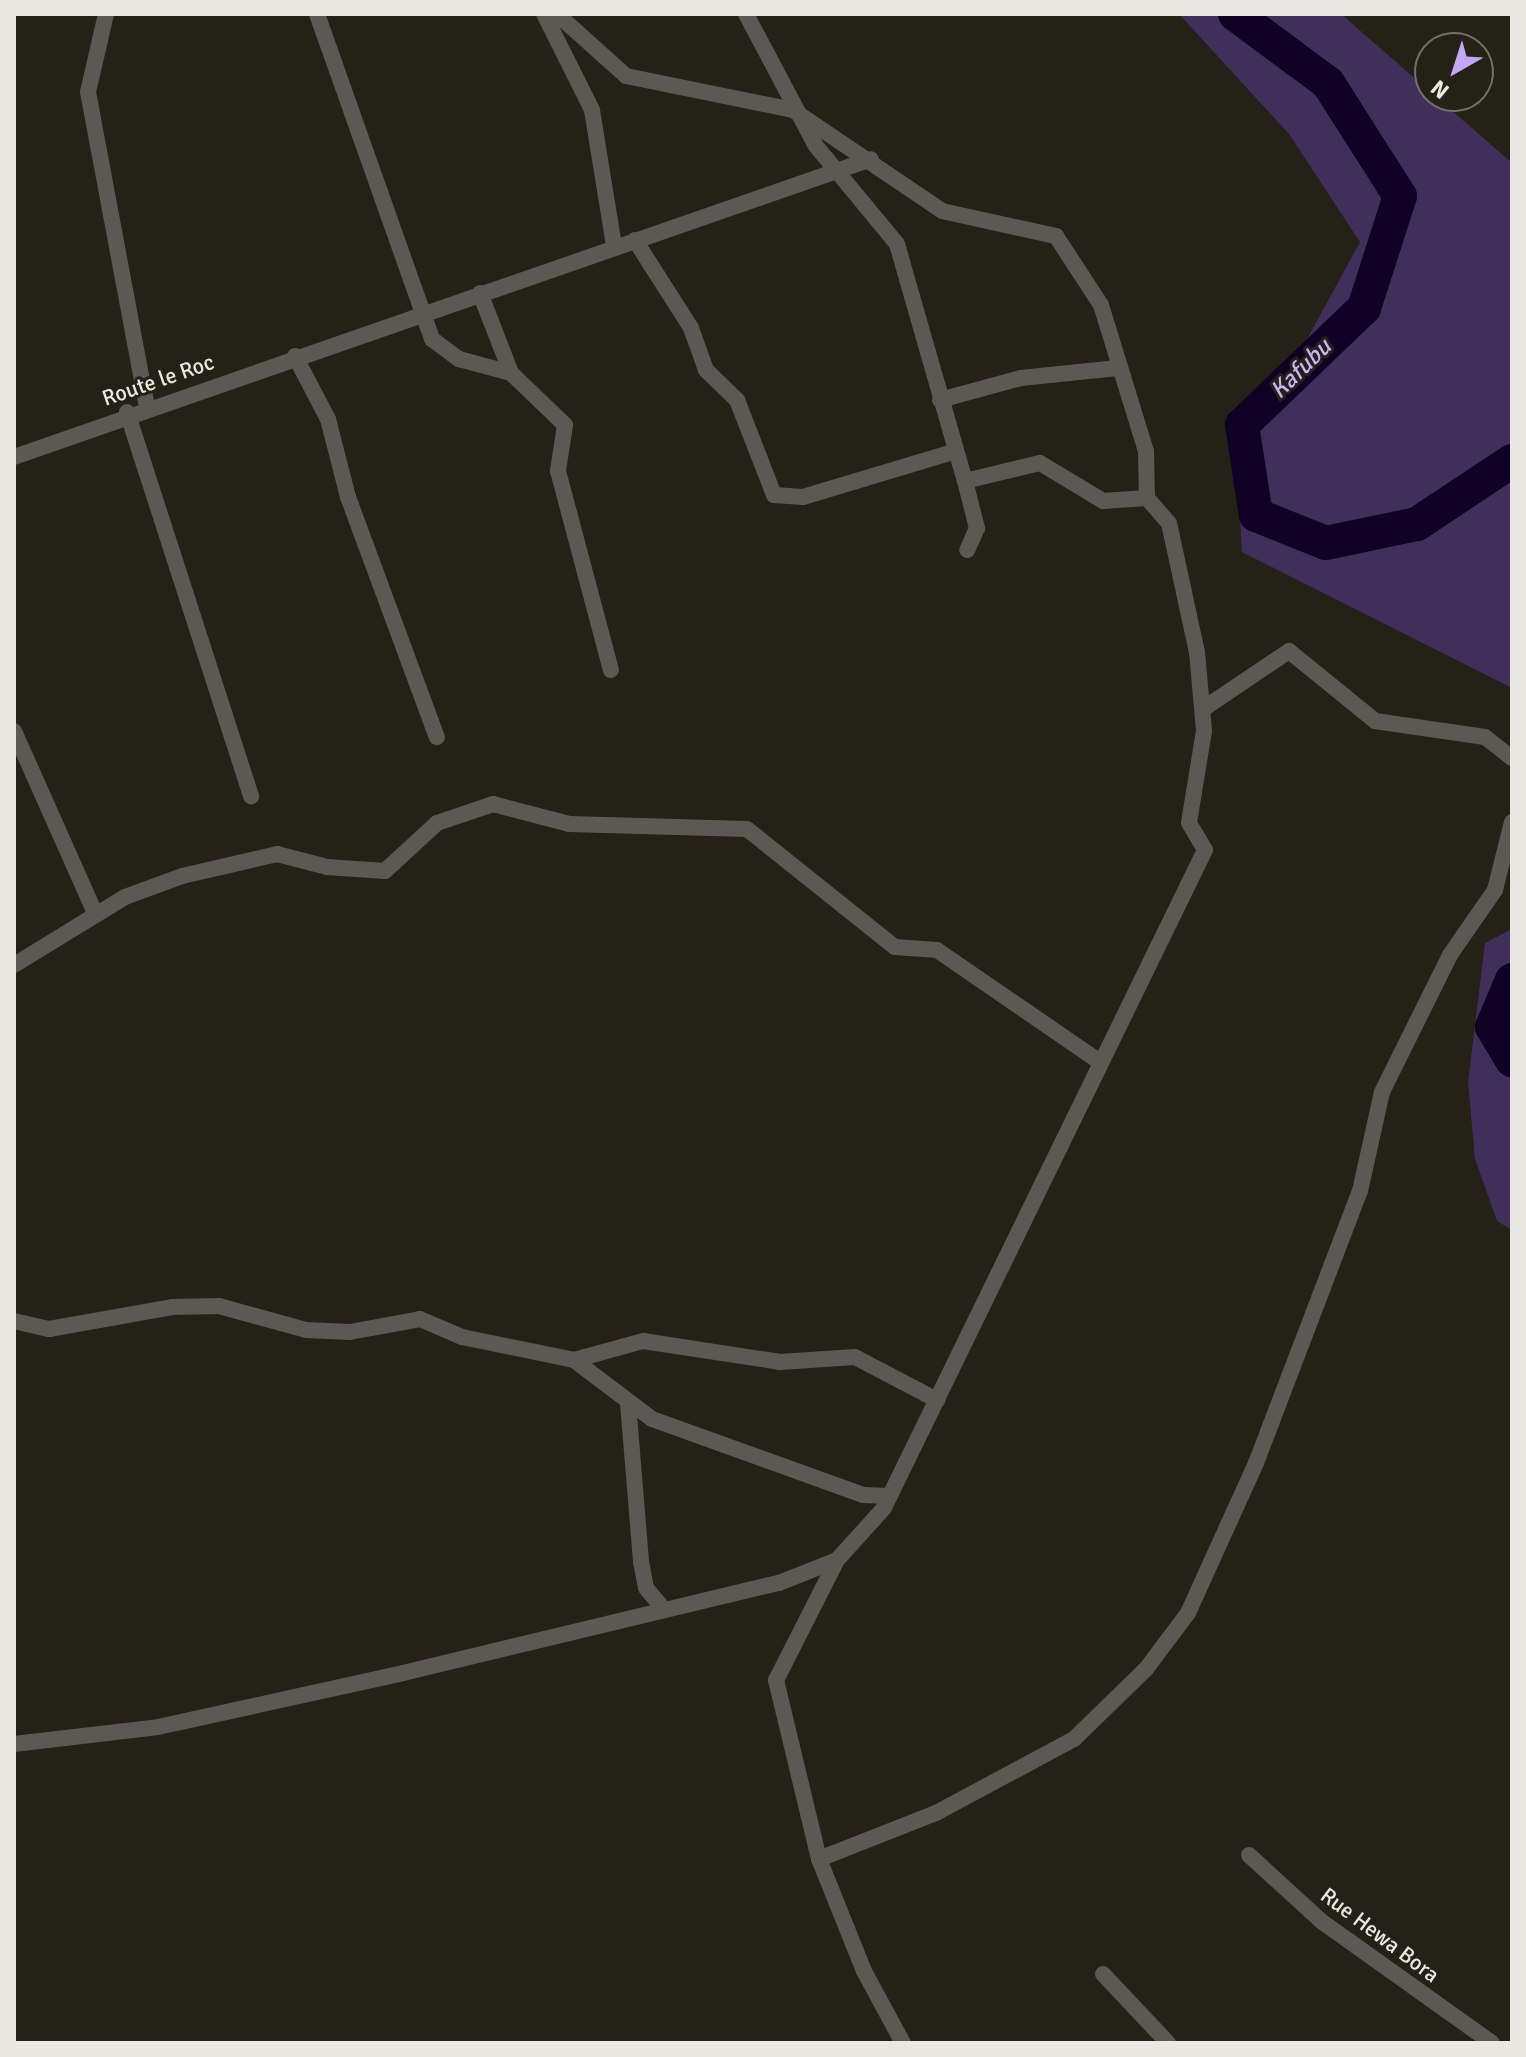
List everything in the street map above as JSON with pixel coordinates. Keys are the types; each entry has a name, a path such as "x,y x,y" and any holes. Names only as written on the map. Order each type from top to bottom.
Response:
{"street":[{"path":"106,14 88,92 147,408"},
{"path":"317,14 417,314 432,339 459,359 511,373"},
{"path":"544,14 592,110 614,246"},
{"path":"557,14 626,76 793,110 871,159 942,211 1056,236 1101,305 1117,368 1146,451 1147,498 1169,523 1203,709 1189,811 1205,850 1097,1060 890,1496 837,1560 776,1680 819,1859 886,2017 903,2043"},
{"path":"746,14 793,110 835,173 897,244 953,452 965,481 977,528 967,550"},
{"name":"Route le Roc","path":"14,457 127,412 147,408 871,159"},
{"path":"635,240 691,328 706,370 737,400 774,495 803,497 953,452"},
{"path":"480,293 511,373 565,425 558,471 611,670"},
{"path":"295,356 328,419 355,518 437,737"},
{"path":"940,400 1021,378 1117,368"},
{"path":"127,412 251,796"},
{"path":"965,481 1040,463 1103,501 1147,498"},
{"path":"1203,709 1289,651 1375,721 1485,737 1512,758"},
{"path":"14,731 95,913"},
{"path":"14,965 95,913 250,856 385,871 437,823 481,804 569,824 737,827 895,947 937,950 1097,1060"},
{"path":"819,1859 936,1813 1074,1739 1146,1669 1188,1613 1256,1463 1360,1191 1382,1092 1450,955 1495,890 1512,822"},
{"path":"14,1321 49,1329 172,1307 219,1306 306,1330 350,1332 405,1317 462,1337 574,1360 628,1403 751,1456 863,1495 890,1496"},
{"path":"574,1360 643,1341 780,1362 855,1357 937,1400"},
{"path":"628,1403 641,1562 646,1588 663,1608"},
{"path":"14,1744 158,1727 779,1583 837,1560"},
{"name":"Rue Hewa Bora","path":"1249,1855 1321,1921 1492,2043"},
{"path":"1103,1974 1168,2043"}],"shaded area":[{"path":"1179,14 1341,14 1414,78 1414,112 1453,112 1512,163 1512,688 1242,552 1237,468 1360,242 1289,134"},
{"path":"1512,929 1512,1230 1497,1221 1475,1159 1468,1082 1485,943"}],"waterway":[{"name":"Kafubu","path":"1235,14 1328,83 1400,196 1364,308 1242,425 1256,515 1326,543 1417,524 1512,461"},
{"name":"Kafubu","path":"1512,980 1492,1027 1512,1060"}]}
